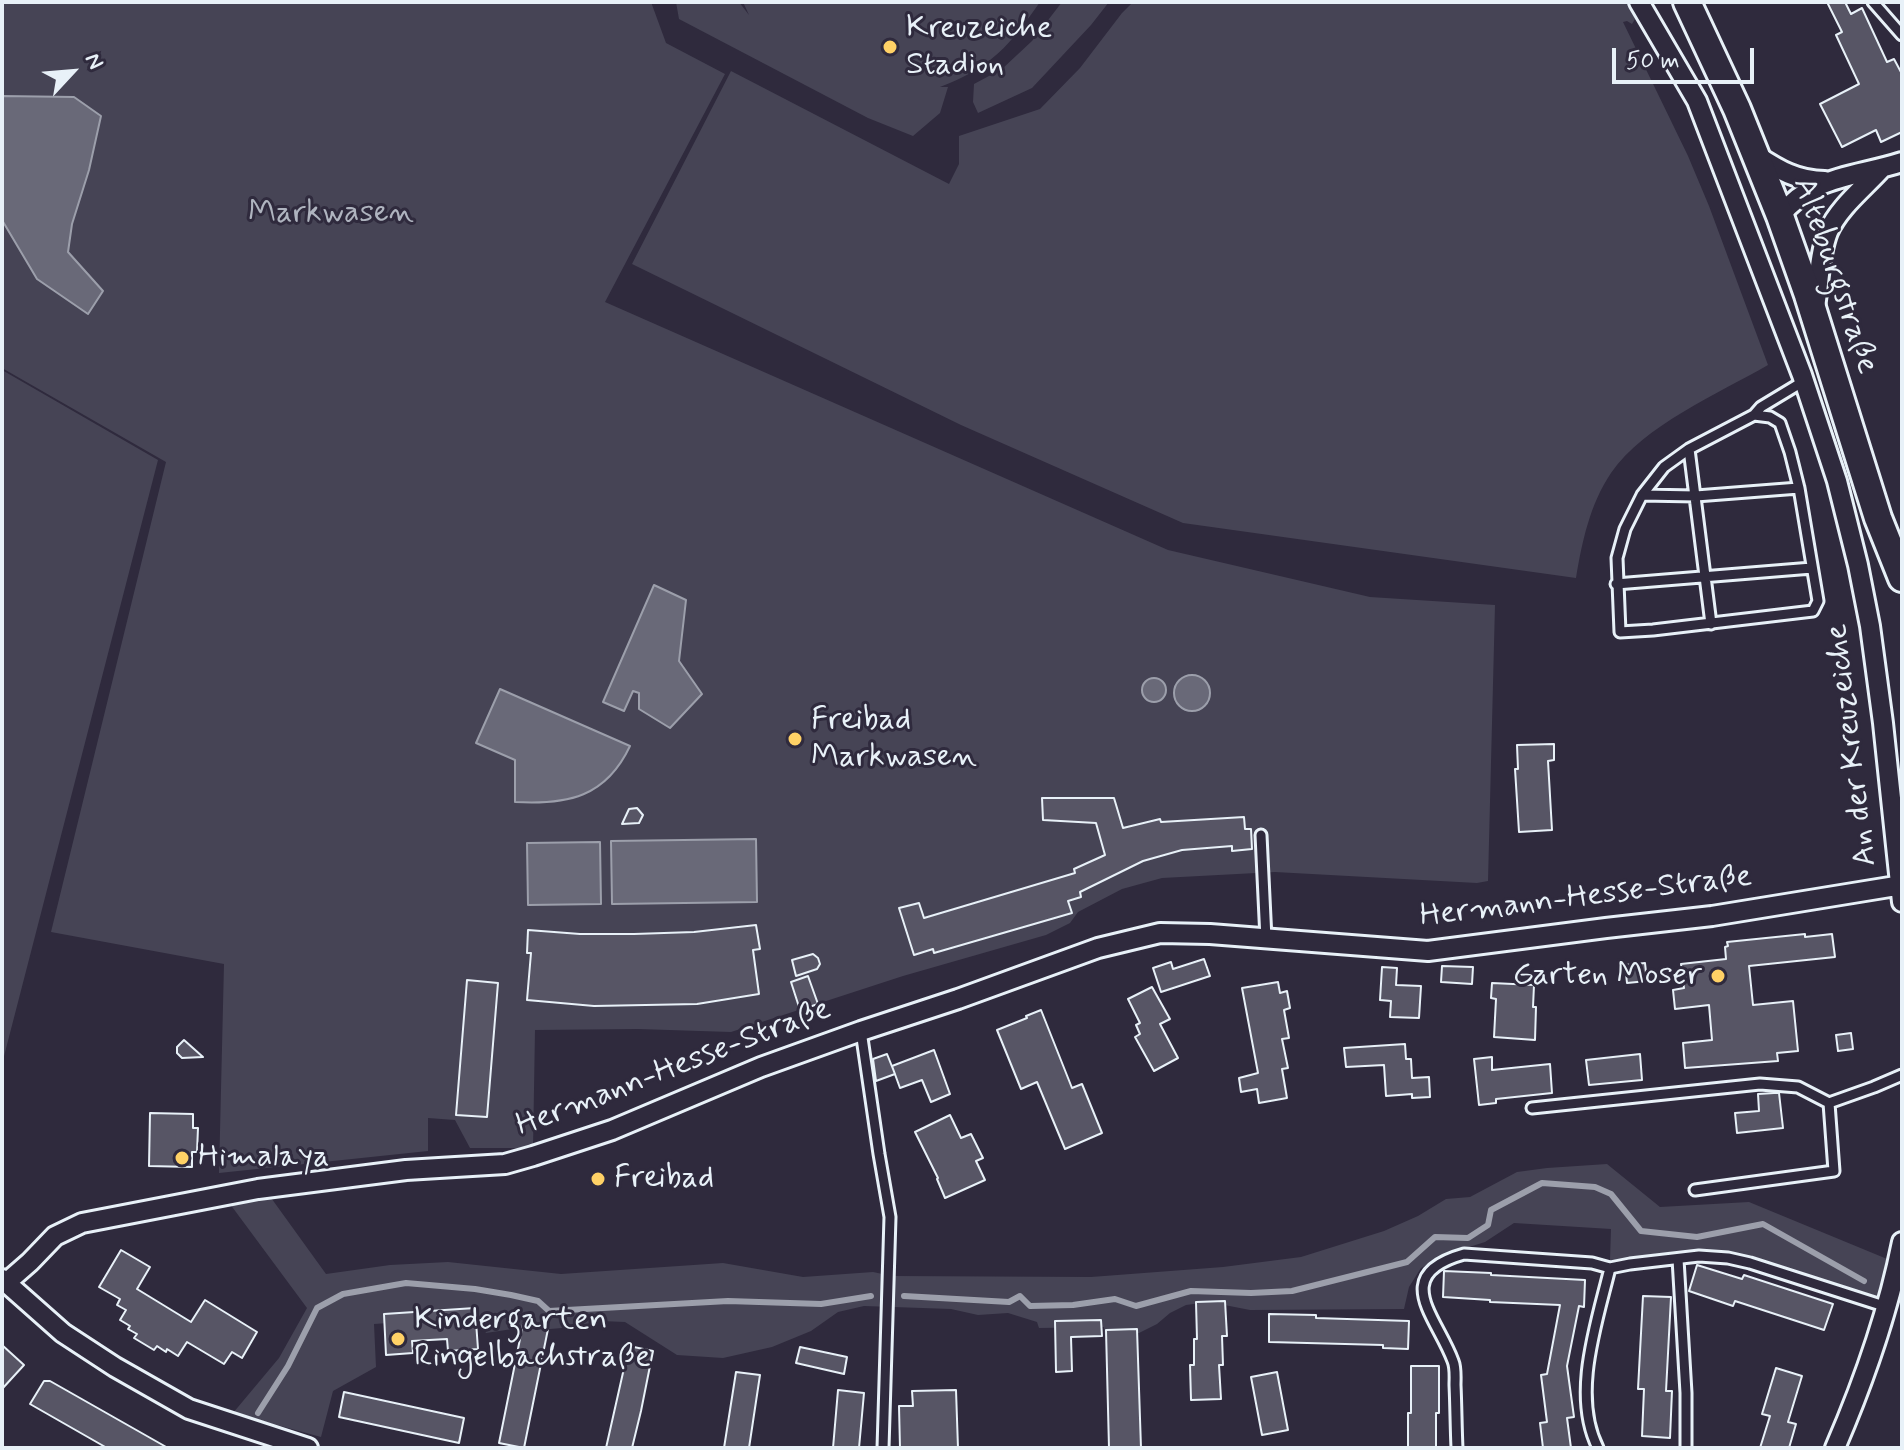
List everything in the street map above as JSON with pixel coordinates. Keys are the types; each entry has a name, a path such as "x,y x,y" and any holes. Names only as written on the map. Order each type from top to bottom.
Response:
{"main road":[{"name":"Alteburgstraße","path":"1687,2 1732,98 1780,216 1878,518 1902,578"}],"street":[{"name":"An der Kreuzeiche","path":"1639,2 1697,101 1804,381 1837,481 1867,605 1901,891"},
{"path":"1756,155 1793,177 1827,181"},
{"path":"1780,216 1805,192 1827,181 1902,162"},
{"path":"1814,314 1829,229 1882,168"},
{"name":"Hermann-Hesse-Straße","path":"3,1284 55,1236 82,1223 258,1189 406,1170 505,1164 612,1130 761,1067 861,1031 1098,948 1160,933 1428,951 1901,891"},
{"path":"1835,1448 1863,1380 1887,1307 1902,1242"},
{"path":"3,1284 63,1333 189,1409 305,1448"}],"lane":[{"path":"1873,2 1902,35"},
{"path":"1754,415 1770,417 1780,423 1790,452 1818,601 1813,611 1620,632 1617,558 1625,529 1642,495 1664,467 1689,449 1754,415 1761,407 1804,381"},
{"path":"1689,449 1711,624"},
{"path":"1642,495 1696,496 1799,488"},
{"path":"1616,584 1812,568"},
{"path":"1261,835 1266,939"},
{"name":"Hermann-Hesse-Straße","path":"861,1031 890,1217 883,1448"},
{"path":"1532,1108 1760,1084 1798,1087 1829,1103 1902,1075"},
{"path":"1695,1190 1834,1171 1829,1103"},
{"path":"1457,1448 1455,1363 1427,1311 1422,1289 1431,1269 1444,1259 1464,1254 1592,1263 1610,1268 1699,1256 1728,1258 1887,1307"},
{"path":"1678,1259 1686,1448"},
{"path":"1598,1448 1593,1439 1588,1409 1587,1369 1610,1268"}],"green space":[{"name":"Freibad Markwasen","path":"2,2 651,2 666,43 725,74 605,302 1168,550 1370,597 1495,605 1488,881 1477,883 1275,872 1162,878 1122,889 1078,912 1070,923 1046,935 903,976 731,1032 535,1030 533,1148 470,1148 455,1120 428,1118 428,1151 219,1173 224,964 51,932 166,462 2,368"},
{"name":"Kreuzeiche Stadion","path":"676,2 739,2 749,15 743,2 1040,2 998,54 973,71 940,87 948,87 940,113 913,136 868,118 679,19"},
{"path":"1062,2 1109,2 1032,88 978,113 973,102 974,84 1002,69 1032,41"},
{"path":"1133,2 1628,2 1635,19 1632,24 1623,22 1688,156 1768,365 1662,425 1625,456 1611,473 1592,510 1576,578 1183,523 961,425 632,264 731,71 949,184 959,164 959,136 1040,109 1080,68"},
{"path":"2,370 158,460 2,1064"},
{"path":"1607,1164 1660,1207 1749,1202 1892,1261 1880,1304 1739,1258 1610,1260 1611,1229 1514,1223 1485,1242 1444,1255 1421,1268 1409,1287 1404,1309 1250,1310 1209,1302 1186,1305 1139,1333 1105,1336 1104,1327 1039,1328 1037,1322 1008,1313 978,1315 951,1309 864,1306 838,1312 811,1331 772,1347 723,1358 677,1355 625,1322 601,1321 574,1327 519,1328 486,1333 477,1317 374,1324 376,1367 333,1391 321,1437 233,1413 279,1358 307,1308 230,1204 269,1195 326,1274 390,1265 448,1262 561,1274 723,1263 803,1277 873,1272 892,1276 1091,1277 1223,1267 1301,1257 1384,1231 1446,1199 1470,1197 1517,1172"}],"water":[{"path":"2,96 74,97 101,116 89,170 72,224 68,252 103,291 88,314 37,279 2,220"},
{"path":"654,585 686,600 679,661 702,694 670,728 639,709 639,693 633,691 624,711 603,702"},
{"path":"1192,675 1205,680 1210,693 1205,706 1192,711 1179,706 1174,693 1179,680"},
{"path":"1154,678 1162,682 1166,690 1162,698 1154,702 1146,698 1142,690 1146,682"},
{"path":"500,689 630,746 609,777 583,794 552,802 515,802 515,760 476,743"},
{"path":"756,839 757,902 612,904 611,841"},
{"path":"600,842 601,904 528,905 527,843"}],"building":[{"path":"1827,2 1845,2 1851,14 1862,8 1887,62 1894,59 1902,74 1902,132 1881,142 1876,130 1842,147 1820,104 1859,84 1836,35 1842,32"},
{"path":"1554,744 1554,760 1548,761 1552,830 1519,832 1515,769 1518,769 1517,745"},
{"path":"1042,798 1114,798 1123,828 1160,819 1161,822 1244,817 1245,829 1251,829 1252,849 1232,851 1232,846 1182,850 1143,861 1080,892 1081,897 1068,901 1072,913 934,953 933,949 914,955 899,908 919,903 924,918 1075,873 1074,869 1105,855 1096,823 1043,820"},
{"path":"637,808 643,815 639,823 622,824 629,809"},
{"path":"756,925 760,949 753,950 759,994 697,1004 594,1006 527,1000 531,953 527,953 528,930 634,934 694,932"},
{"path":"1805,934 1805,937 1832,934 1835,957 1749,966 1753,1005 1793,1001 1798,1051 1777,1053 1778,1061 1685,1068 1683,1043 1712,1040 1709,1005 1675,1009 1673,990 1684,988 1681,964 1726,959 1727,942"},
{"path":"813,954 820,964 817,969 796,976 792,960"},
{"path":"1204,959 1210,976 1161,992 1153,968 1171,962 1173,969"},
{"path":"1645,963 1647,981 1627,983 1625,965"},
{"path":"1442,966 1473,967 1472,984 1441,982"},
{"path":"1382,967 1397,968 1396,985 1421,986 1419,1018 1390,1017 1391,1001 1380,1000"},
{"path":"808,976 818,1004 800,1010 791,982"},
{"path":"467,980 498,983 487,1117 456,1115"},
{"path":"1278,982 1280,993 1287,991 1290,1008 1284,1010 1289,1038 1282,1039 1288,1068 1282,1069 1287,1098 1259,1103 1257,1089 1241,1092 1239,1078 1258,1073 1242,988"},
{"path":"1492,983 1534,985 1535,1040 1494,1037 1496,999 1491,998"},
{"path":"1152,987 1170,1019 1160,1024 1178,1058 1154,1071 1135,1037 1140,1034 1136,1025 1140,1023 1128,999"},
{"path":"1041,1010 1072,1088 1082,1084 1102,1133 1065,1149 1037,1082 1021,1089 997,1030"},
{"path":"1851,1033 1853,1049 1838,1051 1836,1035"},
{"path":"184,1040 203,1057 182,1058 177,1053 177,1047"},
{"path":"1405,1044 1406,1059 1411,1059 1412,1078 1429,1077 1430,1097 1412,1098 1412,1094 1386,1096 1384,1065 1346,1067 1344,1048"},
{"path":"934,1050 950,1094 931,1102 922,1080 900,1088 892,1066"},
{"path":"887,1054 895,1074 876,1081 873,1059"},
{"path":"1640,1054 1642,1080 1589,1085 1586,1060"},
{"path":"1492,1057 1492,1070 1550,1064 1552,1093 1496,1099 1496,1103 1479,1105 1474,1059"},
{"path":"1779,1093 1783,1128 1737,1133 1735,1113 1759,1111 1758,1094"},
{"path":"150,1113 193,1114 193,1128 198,1128 197,1152 192,1152 192,1167 149,1166"},
{"path":"950,1115 961,1138 971,1134 983,1158 976,1161 985,1180 945,1198 915,1132"},
{"path":"121,1250 150,1267 137,1289 191,1322 205,1300 257,1332 242,1358 232,1352 224,1364 187,1342 178,1356 157,1346 154,1350 134,1338 137,1334 120,1320 126,1310 117,1305 120,1299 99,1287"},
{"path":"1697,1265 1742,1279 1744,1275 1833,1304 1824,1330 1735,1301 1733,1306 1689,1291"},
{"path":"1444,1271 1585,1280 1584,1307 1579,1306 1567,1366 1574,1417 1567,1418 1571,1448 1543,1448 1540,1423 1547,1422 1541,1375 1547,1374 1560,1305 1443,1297"},
{"path":"1643,1296 1671,1297 1666,1391 1672,1391 1670,1438 1642,1436 1644,1389 1638,1389"},
{"path":"1225,1301 1227,1336 1222,1336 1223,1365 1219,1365 1221,1399 1191,1400 1190,1365 1194,1365 1194,1339 1197,1339 1196,1302"},
{"path":"475,1308 478,1349 448,1351 447,1339 412,1341 413,1353 386,1355 384,1314"},
{"path":"1269,1314 1409,1321 1408,1349 1383,1348 1383,1345 1269,1342"},
{"path":"1101,1320 1102,1336 1071,1337 1072,1371 1056,1372 1055,1321"},
{"path":"523,1324 548,1329 524,1448 499,1443"},
{"path":"1137,1329 1141,1448 1109,1448 1106,1330"},
{"path":"2,1345 24,1365 2,1389"},
{"path":"629,1346 653,1351 641,1411 632,1448 606,1448"},
{"path":"800,1347 847,1357 844,1374 796,1363"},
{"path":"1411,1366 1439,1366 1436,1448 1408,1448"},
{"path":"1776,1368 1802,1376 1788,1422 1796,1424 1789,1448 1760,1448 1770,1416 1762,1414"},
{"path":"736,1372 760,1375 749,1448 724,1448"},
{"path":"1277,1372 1288,1430 1262,1435 1251,1377"},
{"path":"44,1381 50,1381 168,1448 107,1448 30,1404"},
{"path":"838,1390 864,1393 859,1448 833,1448"},
{"path":"956,1390 958,1448 900,1448 899,1406 913,1406 912,1391"},
{"path":"344,1392 464,1418 459,1443 339,1417"}],"waterway":[{"path":"904,1296 1009,1302 1020,1296 1030,1306 1073,1305 1115,1299 1136,1306 1191,1291 1292,1291 1407,1262 1435,1237 1468,1238 1488,1225 1491,1210 1542,1183 1595,1187 1611,1194 1641,1231 1697,1237 1763,1224 1864,1281"},
{"path":"258,1413 288,1366 317,1308 343,1294 406,1283 511,1295 538,1301 549,1311 728,1301 821,1304 871,1296"}],"place":[{"name":"Kreuzeiche Stadion","path":"890,47"},
{"name":"Freibad Markwasen","path":"795,739"},
{"name":"Garten Moser","path":"1718,976"},
{"name":"Himalaya","path":"182,1158"},
{"name":"Freibad","path":"598,1179"},
{"name":"Kindergarten Ringelbachstraße","path":"398,1339"}],"park label":[{"name":"Markwasen","path":"331,214"}]}
